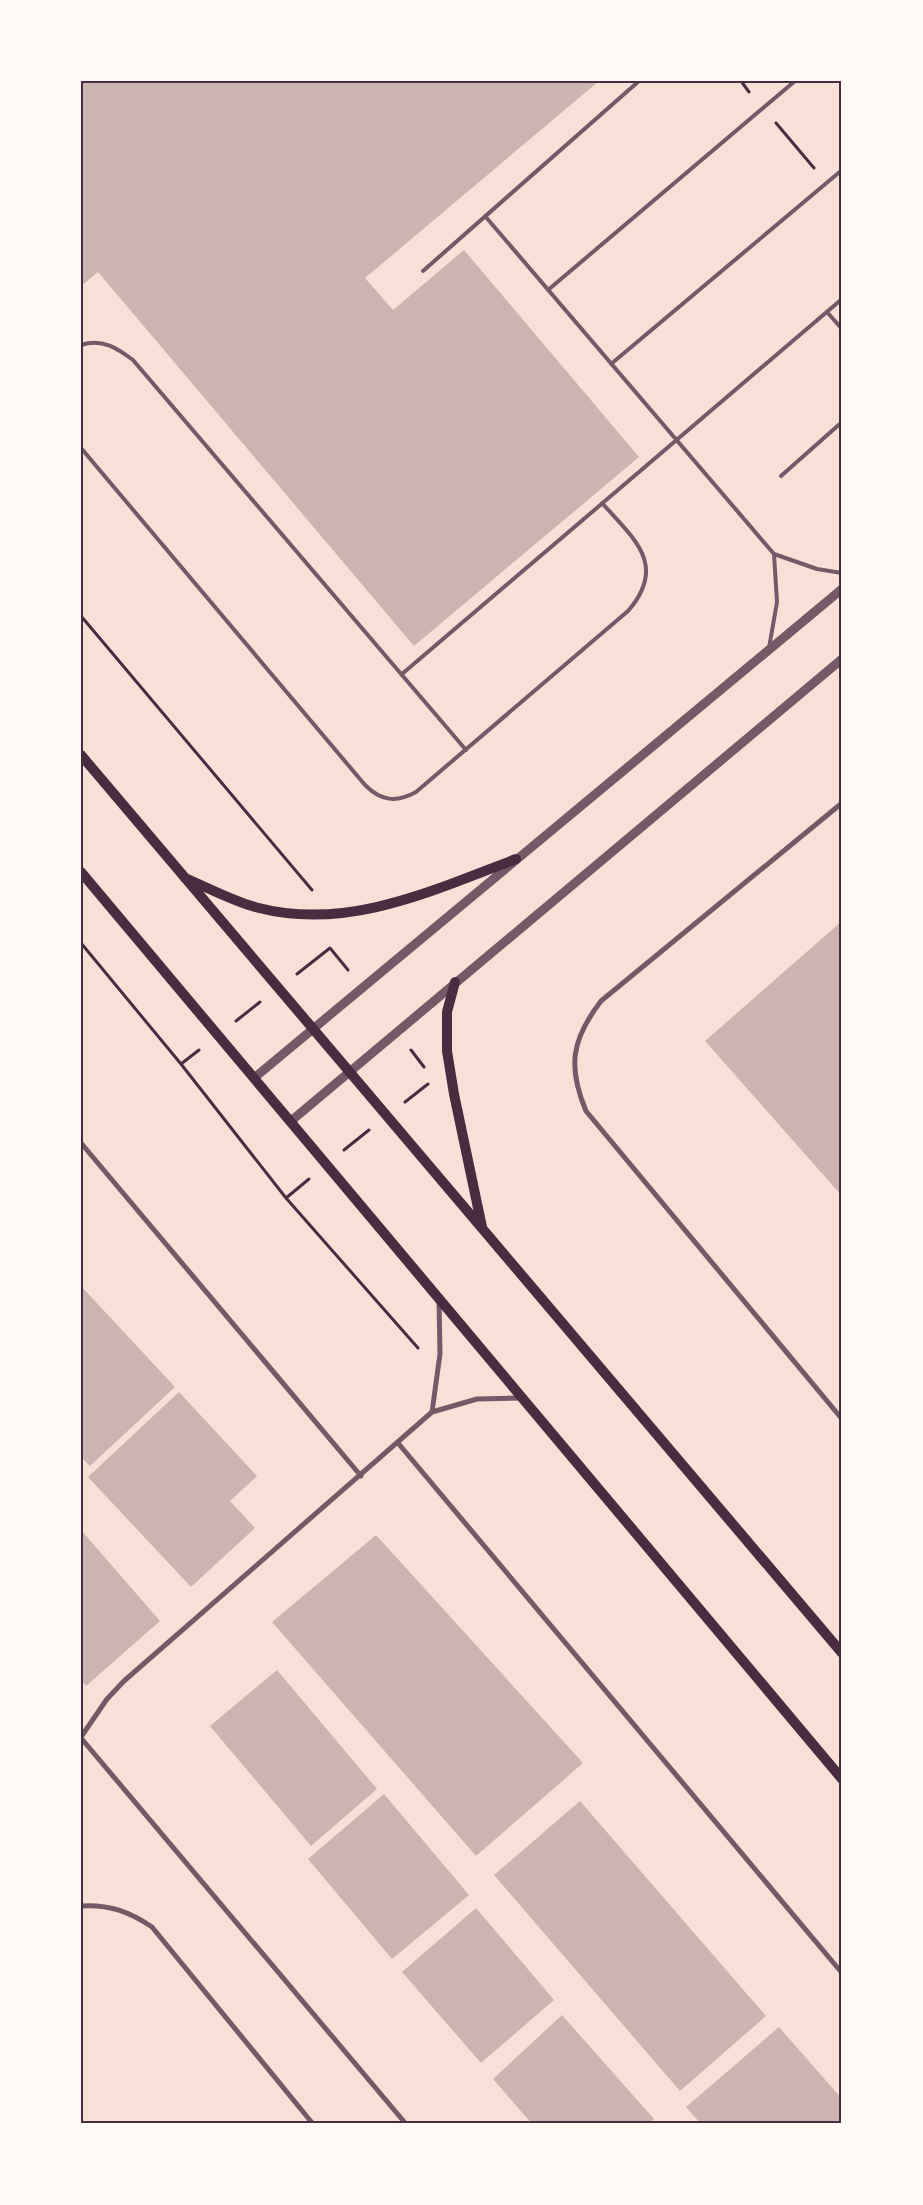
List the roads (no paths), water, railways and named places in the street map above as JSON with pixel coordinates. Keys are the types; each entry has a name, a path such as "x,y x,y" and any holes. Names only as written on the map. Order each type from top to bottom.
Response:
{"main road":[{"path":"81,755 842,1653"},
{"path":"182,876 258,908 296,915 343,914 406,900 516,858"},
{"path":"81,872 524,1398 842,1780"},
{"path":"455,982 446,1012 447,1051 482,1228"}],"street":[{"path":"254,1078 516,858 842,589"},
{"path":"291,1121 842,659"},
{"path":"842,803 601,1001 586,1021 577,1043 574,1068 577,1090 586,1111 842,1418"},
{"path":"81,1143 360,1476"},
{"path":"432,1412 438,1371 440,1325 438,1296"},
{"path":"406,2124 81,1738 107,1699 124,1681 432,1412 477,1399 524,1398"},
{"path":"398,1443 842,1973"},
{"path":"81,1906 114,1908 134,1915 152,1928 313,2124"}],"lane":[{"path":"423,270 639,81"},
{"path":"548,290 795,81"},
{"path":"611,364 842,170"},
{"path":"485,216 774,554 816,569 842,573"},
{"path":"402,674 842,299"},
{"path":"827,312 842,329"},
{"path":"81,345 101,343 116,348 133,360 466,750"},
{"path":"781,476 842,422"},
{"path":"81,448 375,796 390,800 404,798 416,792 628,611 638,600 645,586 647,571 645,558 639,544 602,504"},
{"path":"768,650 777,602 774,554"}]}
